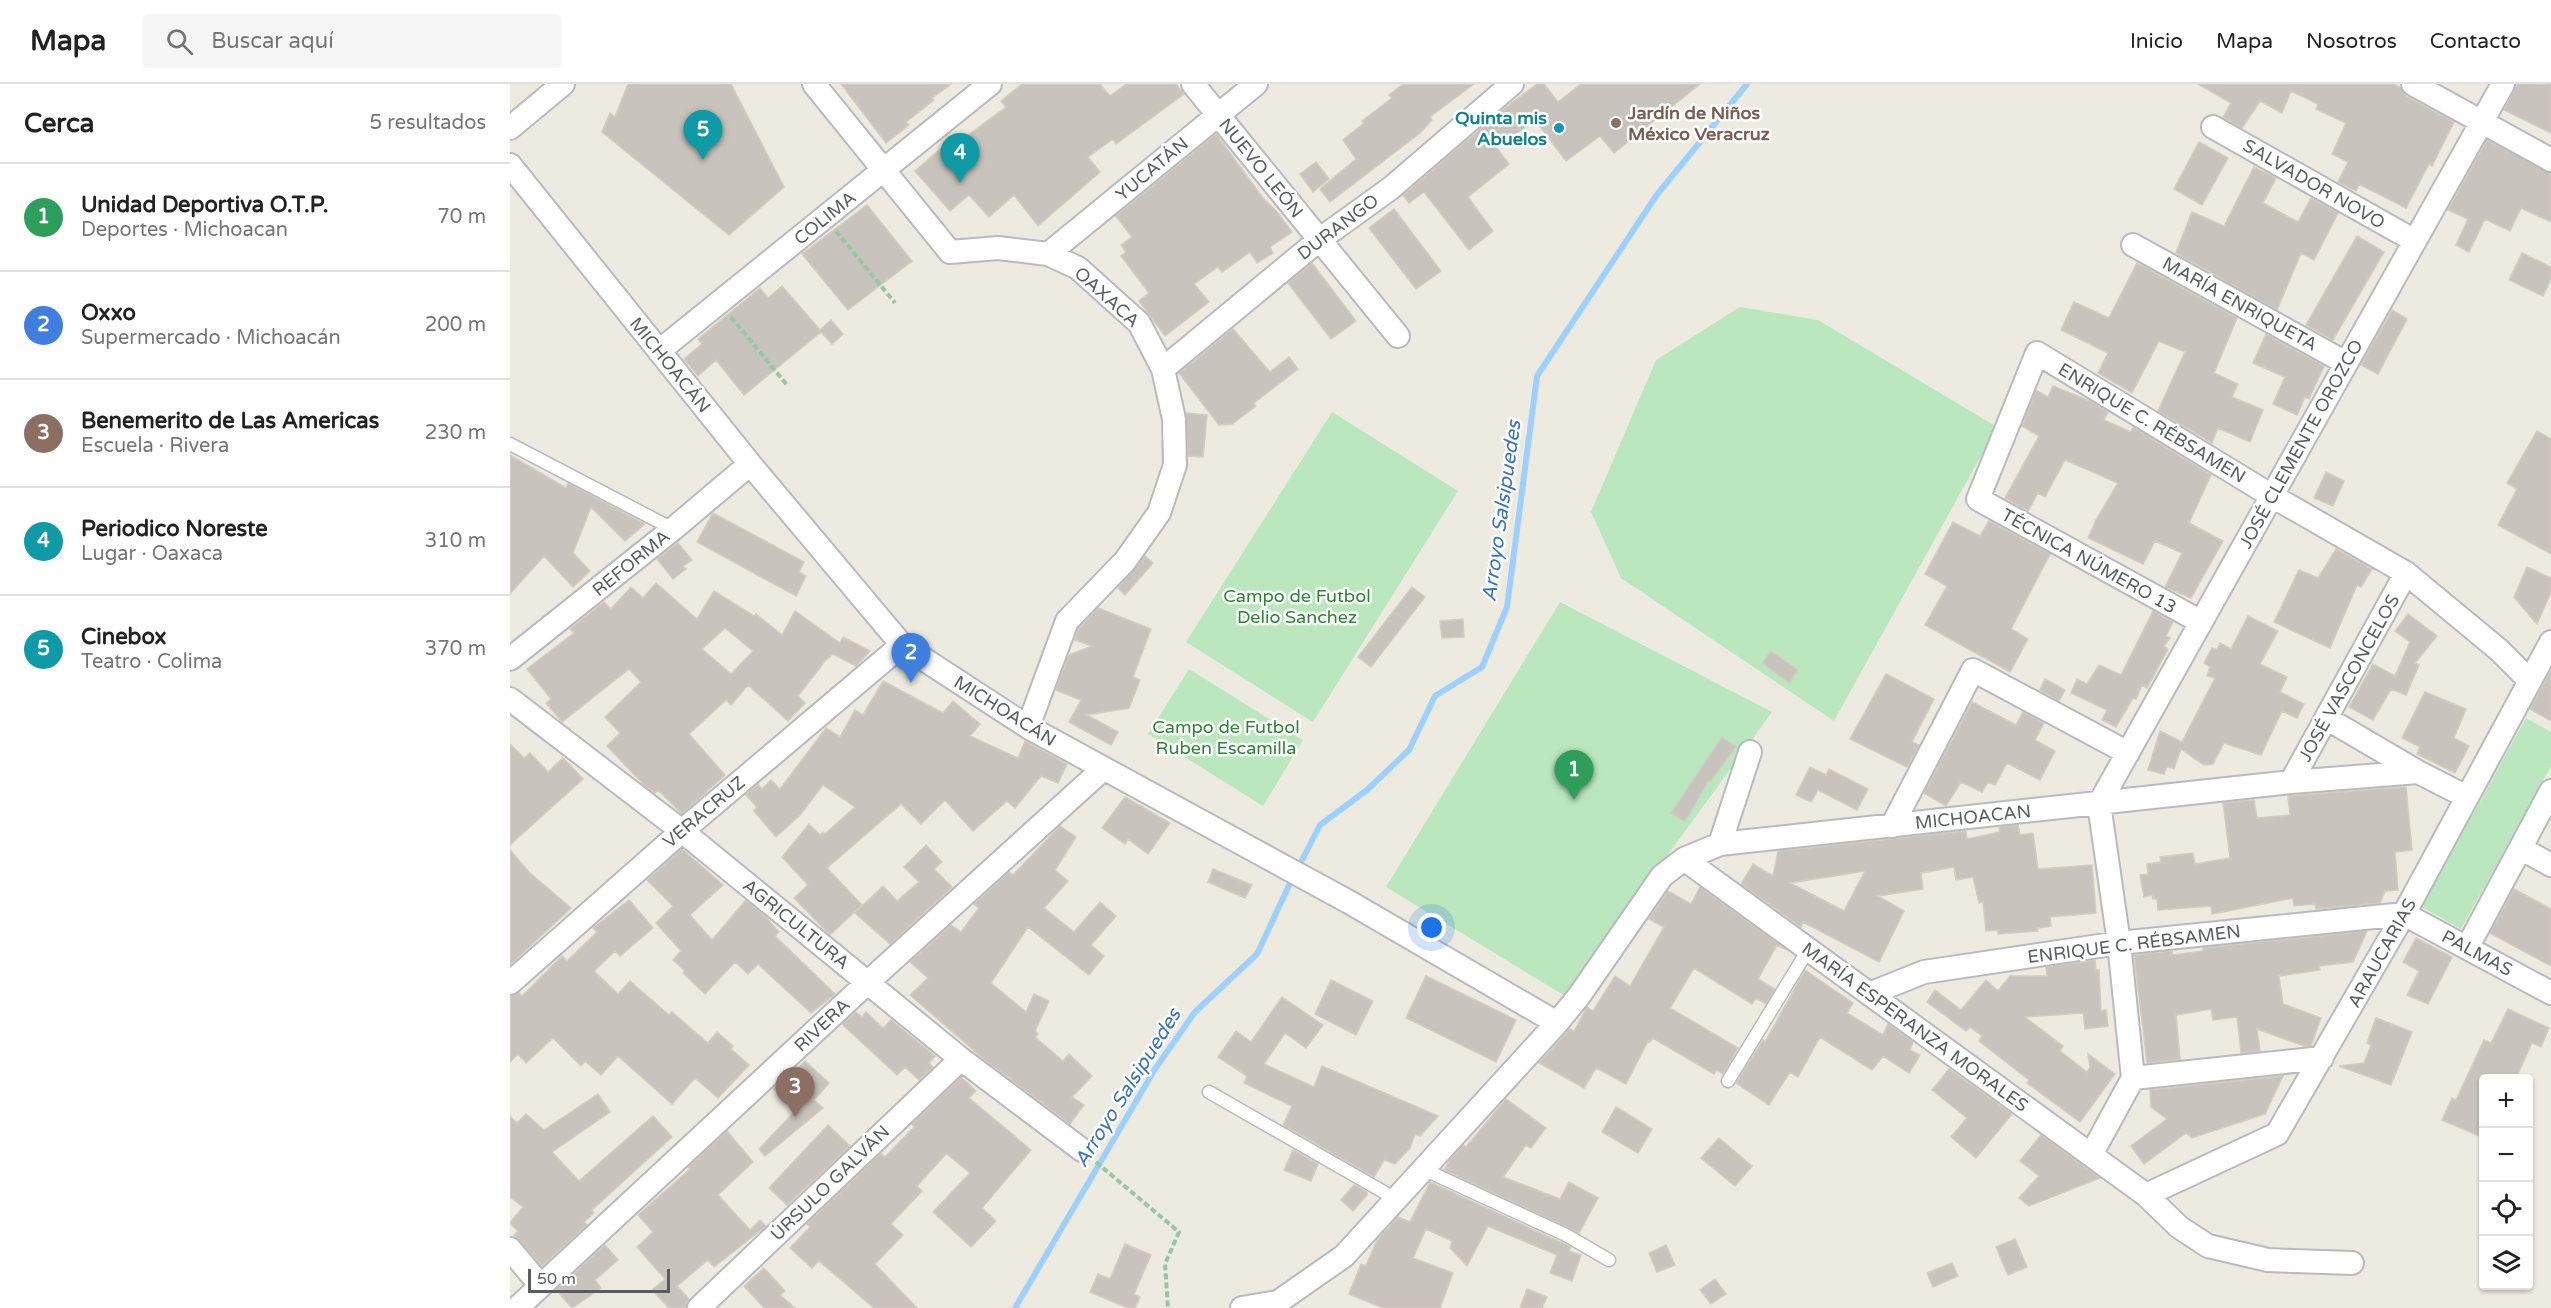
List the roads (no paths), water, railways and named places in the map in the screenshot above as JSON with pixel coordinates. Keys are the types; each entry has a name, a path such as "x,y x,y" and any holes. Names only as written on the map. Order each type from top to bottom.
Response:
{"street":[{"path":"510,128 563,84"},
{"name":"OAXACA","path":"814,84 950,252 998,248 1048,254 1078,268 1139,323 1163,369 1174,419 1175,465 1160,513 1125,561 1067,621 1028,727"},
{"name":"COLIMA","path":"659,351 826,219 990,84"},
{"name":"NUEVO LEÓN","path":"1193,84 1398,336"},
{"name":"YUCATÁN","path":"1048,254 1256,84"},
{"name":"DURANGO","path":"1163,369 1319,240 1391,188 1512,84"},
{"path":"2413,84 2551,160"},
{"name":"JOSÉ CLEMENTE OROZCO","path":"2099,804 2503,84"},
{"name":"SALVADOR NOVO","path":"2213,127 2415,241"},
{"name":"MICHOACÁN","path":"510,165 750,464 902,645 1028,727 1349,902 1557,1023"},
{"name":"MARÍA ENRIQUETA","path":"2133,245 2346,363"},
{"name":"ENRIQUE C. RÉBSAMEN","path":"1978,500 2037,353 2272,496 2406,573 2499,650 2530,681"},
{"name":"REFORMA","path":"510,659 673,529 750,464"},
{"name":"TÉCNICA NÚMERO 13","path":"1978,500 2201,622"},
{"name":"JOSÉ VASCONCELOS","path":"2291,782 2406,573"},
{"name":"ARAUCARIAS","path":"2146,1195 2277,1134 2404,914 2551,642"},
{"name":"VERACRUZ","path":"510,983 682,831 902,645"},
{"path":"1892,826 1973,670 2128,753"},
{"name":"AGRICULTURA","path":"510,699 682,831 961,1059 1082,1150"},
{"path":"2326,718 2418,772 2467,797"},
{"path":"1720,844 1750,752"},
{"name":"RIVERA","path":"517,1308 867,983 1103,769"},
{"name":"MICHOACAN","path":"1277,1305 1344,1256 1425,1170 1557,1023 1579,996 1662,876 1684,859 1720,844 2291,782 2418,772"},
{"path":"2467,948 2551,791"},
{"path":"2091,1155 2133,1078 2119,943 2099,804"},
{"path":"2522,849 2551,865"},
{"name":"MARÍA ESPERANZA MORALES","path":"1684,859 2146,1195 2179,1227 2208,1246 2268,1260 2352,1263"},
{"name":"ENRIQUE C. RÉBSAMEN","path":"1869,994 1924,972 2119,943 2404,914"},
{"name":"PALMAS","path":"2404,914 2551,993"},
{"path":"2133,1078 2322,1058"},
{"name":"ÚRSULO GALVÁN","path":"699,1308 961,1059"},
{"path":"510,1249 540,1285"},
{"path":"1242,1308 1277,1305"}],"lane":[{"path":"510,444 673,529"},
{"path":"1728,1081 1808,950"},
{"path":"1209,1092 1396,1199"},
{"path":"1425,1170 1566,1235 1609,1260"}],"waterway":[{"name":"Arroyo Salsipuedes","path":"1298,868 1320,825 1367,790 1409,750 1435,696 1482,667 1507,607 1537,376 1656,196 1747,84"},
{"name":"Arroyo Salsipuedes","path":"1015,1308 1155,1069 1195,1012 1257,954 1293,877"}],"place":[{"name":"Jardín de Niños México Veracruz","path":"1616,123"},
{"name":"Quinta mis Abuelos","path":"1559,128"},
{"name":"Cinebox","path":"703,160"},
{"name":"Periodico Noreste","path":"960,183"},
{"name":"Oxxo","path":"911,683"},
{"name":"Unidad Deportiva O.T.P.","path":"1574,800"},
{"name":"Benemerito de Las Americas","path":"795,1117"}],"park label":[{"name":"Campo de Futbol Delio Sanchez","path":"1297,606"},
{"name":"Campo de Futbol Ruben Escamilla","path":"1226,737"}]}
